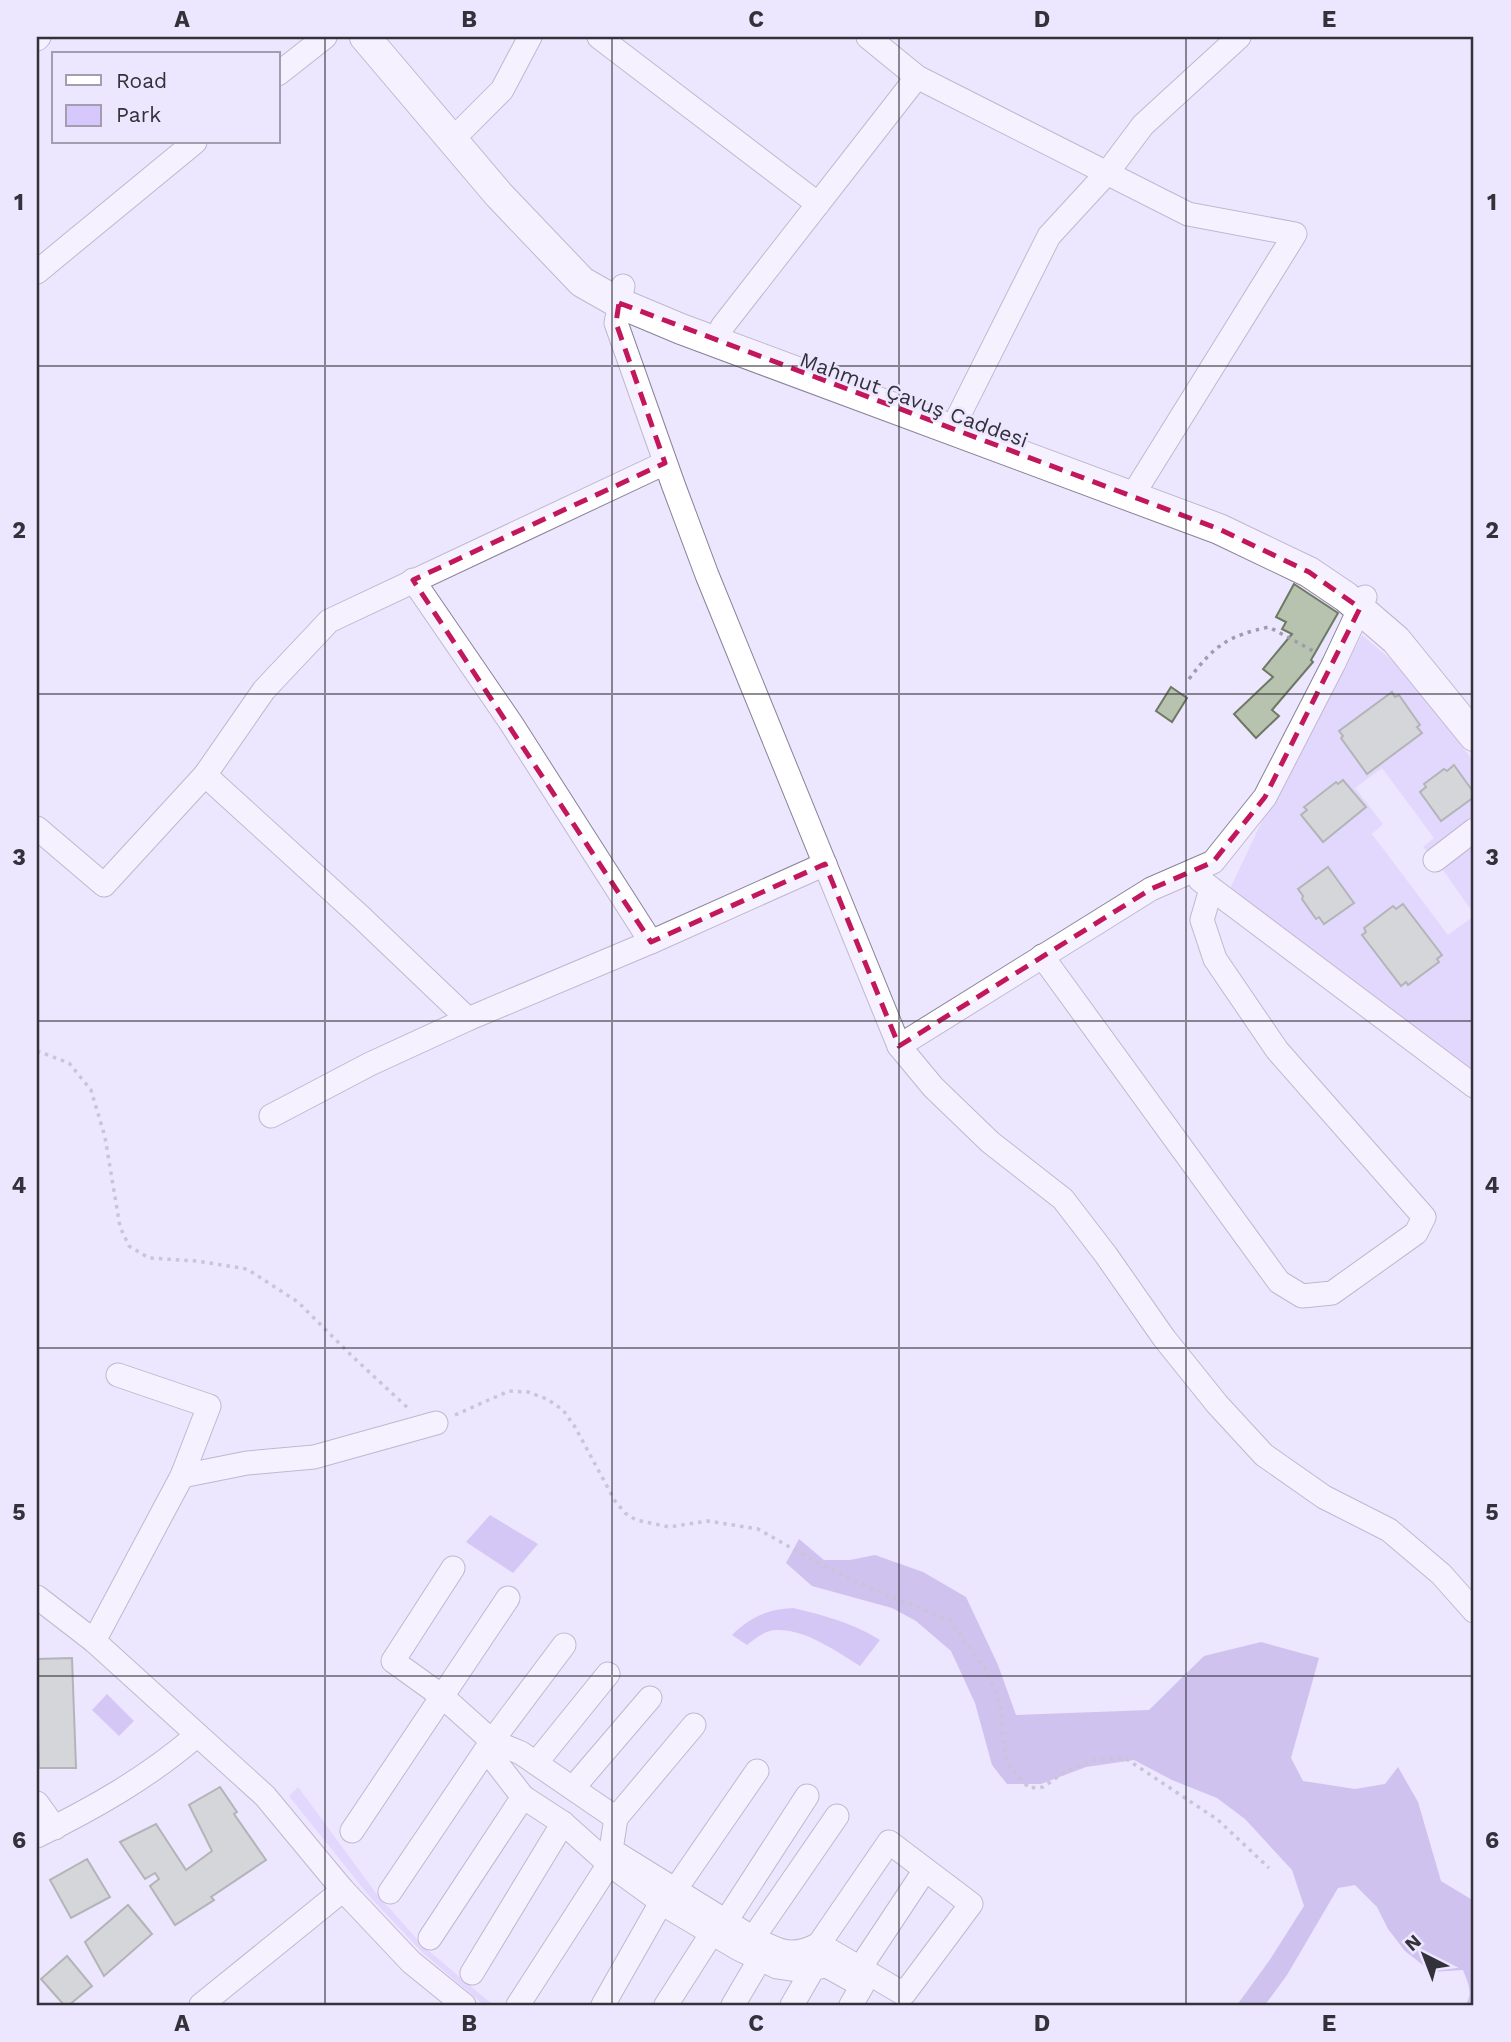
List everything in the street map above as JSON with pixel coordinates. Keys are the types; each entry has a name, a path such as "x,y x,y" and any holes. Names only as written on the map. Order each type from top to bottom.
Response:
{"main road":[{"path":"365,37 499,195 582,282 621,294 681,329 1219,529 1309,572 1396,640 1474,737"},
{"name":"Mahmut Çavuş Caddesi","path":"383,37 533,215 558,241 621,294 645,298 959,415 1236,522 1302,554 1358,612 1412,644 1474,723"}],"street":[{"path":"280,72 324,37"},
{"path":"462,130 502,90 530,37"},
{"path":"599,37 818,204"},
{"path":"868,37 917,77 1188,214 1295,234 1139,485"},
{"path":"959,415 1049,236 1107,173 1143,125 1238,37"},
{"path":"722,327 917,77"},
{"path":"37,272 193,144"},
{"path":"621,294 616,323 707,575 899,1046 933,1087 990,1142 1063,1199 1164,1338 1217,1404 1264,1455 1324,1497 1389,1530 1441,1574 1474,1611"},
{"path":"37,828 104,885 205,775 264,691 329,621 666,463"},
{"path":"413,580 511,723 651,942"},
{"path":"899,1046 1151,888 1213,862 1265,797 1358,612"},
{"path":"205,775 468,1019"},
{"path":"1434,860 1474,830"},
{"path":"271,1116 370,1064 468,1019 651,942 825,864"},
{"path":"1189,872 1474,1086"},
{"path":"1042,956 1279,1282 1301,1296 1332,1293 1416,1233 1424,1217 1277,1049 1215,959 1202,920 1211,889"},
{"path":"93,1641 182,1476 209,1406 118,1375"},
{"path":"182,1476 247,1463 314,1457 436,1423"},
{"path":"453,1568 393,1661 443,1697 492,1741 521,1753 616,1818"},
{"path":"37,1597 93,1641 265,1796 343,1890 411,1962 464,2005"},
{"path":"352,1831 508,1598"},
{"path":"390,1892 492,1741 564,1645"},
{"path":"536,1763 608,1674"},
{"path":"573,1788 650,1698"},
{"path":"668,1896 611,1850 616,1818 694,1725"},
{"path":"37,1802 46,1832 80,1816 166,1762 197,1735"},
{"path":"492,1741 495,1761 523,1797 564,1823 609,1864 757,1949 777,1967 797,1970 827,1966 858,1986 897,2005"},
{"path":"603,2005 668,1896 757,1771"},
{"path":"666,2005 807,1796"},
{"path":"430,1938 523,1797"},
{"path":"733,2005 757,1949 837,1816"},
{"path":"472,1973 564,1823"},
{"path":"757,1949 804,1952 819,1944 889,1842 971,1904 904,1994 858,1986 819,1944"},
{"path":"518,2005 609,1864"},
{"path":"858,1986 925,1870"},
{"path":"201,2005 343,1890"},
{"path":"792,2005 814,1967"}],"path":[{"path":"1189,679 1214,648 1245,632 1269,627 1334,663"},
{"path":"37,1051 69,1063 91,1090 106,1138 120,1227 129,1246 149,1258 197,1261 247,1269 298,1302 417,1416 436,1423 509,1391 528,1392 547,1399 563,1410 615,1501 625,1513 636,1520 669,1527 708,1521 758,1529 814,1561 872,1589 950,1620 986,1670 1000,1703 1003,1739 1009,1765 1028,1788 1043,1787 1066,1770 1092,1760 1125,1758 1219,1820 1269,1868"}],"highlighted area":[{"path":"619,303 1219,529 1309,572 1360,608 1265,797 1213,862 1151,889 899,1046 825,864 651,942 413,580 665,463 616,323"}],"green space":[{"path":"1362,635 1402,669 1474,762 1474,817 1427,851 1423,847 1434,838 1382,768 1355,788 1383,824 1372,834 1448,935 1474,916 1474,1079 1228,893 1264,817"},
{"path":"1474,843 1474,914 1441,867"},
{"path":"298,1787 376,1893 423,1946 493,2005 484,2005 423,1953 370,1897 289,1796"}],"shaded area":[{"path":"490,1515 538,1544 513,1573 466,1542"},
{"path":"799,1539 824,1560 850,1560 875,1555 923,1572 966,1597 998,1665 1016,1715 1149,1710 1204,1656 1261,1642 1319,1658 1291,1758 1303,1781 1355,1789 1385,1784 1398,1767 1418,1802 1441,1881 1474,1901 1474,2005 1465,2005 1470,1993 1463,1970 1432,1972 1405,1951 1388,1929 1377,1907 1355,1885 1338,1888 1287,1975 1265,2005 1237,2005 1304,1906 1292,1870 1245,1819 1217,1798 1172,1780 1134,1760 1086,1767 1041,1784 1007,1784 992,1765 975,1703 951,1651 916,1621 892,1608 812,1586 786,1563"},
{"path":"793,1608 849,1624 880,1640 860,1666 821,1642 799,1633 773,1630 747,1645 732,1635 760,1615"},
{"path":"107,1694 134,1721 119,1736 92,1710"}],"building":[{"path":"1294,584 1338,613 1311,660 1313,662 1272,710 1279,716 1256,738 1234,714 1273,677 1263,669 1292,634 1282,629 1286,622 1276,617"},
{"path":"1171,687 1187,698 1172,722 1156,711"},
{"path":"1392,692 1395,697 1399,695 1420,725 1417,727 1422,733 1367,774 1341,738 1343,736 1339,731"},
{"path":"1454,765 1474,793 1474,797 1441,821 1420,792 1426,787 1424,784"},
{"path":"1343,780 1366,807 1323,842 1301,815 1307,810 1304,807 1336,782 1338,784"},
{"path":"1328,867 1354,903 1324,924 1319,917 1316,919 1298,889"},
{"path":"1403,904 1442,955 1437,959 1439,962 1408,985 1406,982 1401,986 1362,935 1366,932 1364,928 1393,906 1396,909"},
{"path":"72,1658 76,1768 39,1768 37,1659"},
{"path":"220,1787 237,1812 234,1814 266,1860 211,1897 214,1900 175,1925 150,1886 159,1879 155,1873 145,1879 120,1842 156,1824 186,1870 212,1851 189,1805"},
{"path":"87,1859 110,1897 71,1918 50,1880"},
{"path":"128,1905 152,1934 104,1976 85,1942"},
{"path":"67,1956 92,1986 69,2005 64,2005 41,1979"}]}
